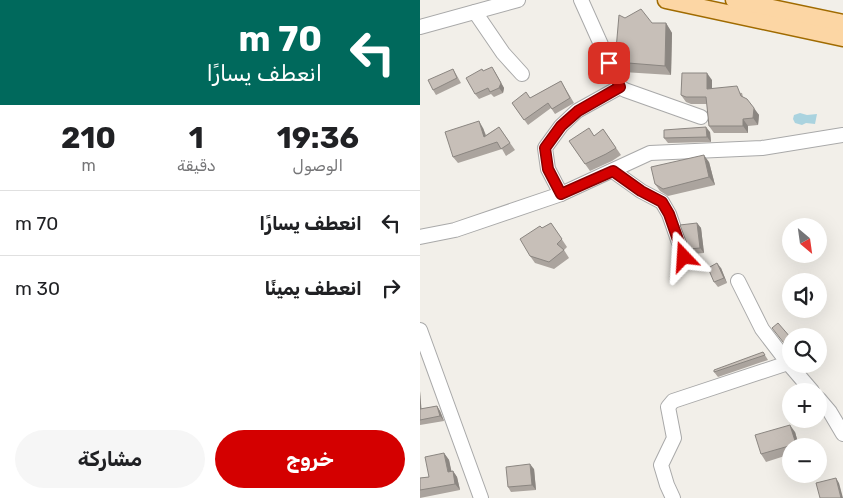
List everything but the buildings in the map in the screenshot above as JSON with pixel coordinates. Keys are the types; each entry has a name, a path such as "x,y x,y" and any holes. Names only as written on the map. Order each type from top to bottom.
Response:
{"main road":[{"path":"666,0 843,38"},
{"path":"734,0 843,23"}],"street":[{"path":"420,27 517,0"},
{"path":"581,0 620,87 700,117"},
{"path":"475,12 503,52 522,74"},
{"path":"561,194 548,169 545,148 561,126 578,111 620,87"},
{"path":"420,237 455,230 561,194 650,153 762,148 843,135"},
{"path":"613,171 641,191 662,202 669,214 684,257"},
{"path":"738,281 762,329 782,356"},
{"path":"420,330 481,498"},
{"path":"672,498 661,465 674,438 668,407 673,401 782,366"},
{"path":"796,373 805,383"},
{"path":"827,408 843,434"}],"water":[{"path":"800,113 807,115 817,114 815,124 806,123 802,125 795,123 794,115"}],"route":[{"path":"609,63 620,87 578,111 561,126 545,148 548,169 561,194 613,171 641,191 662,202 669,214 684,257"}]}
